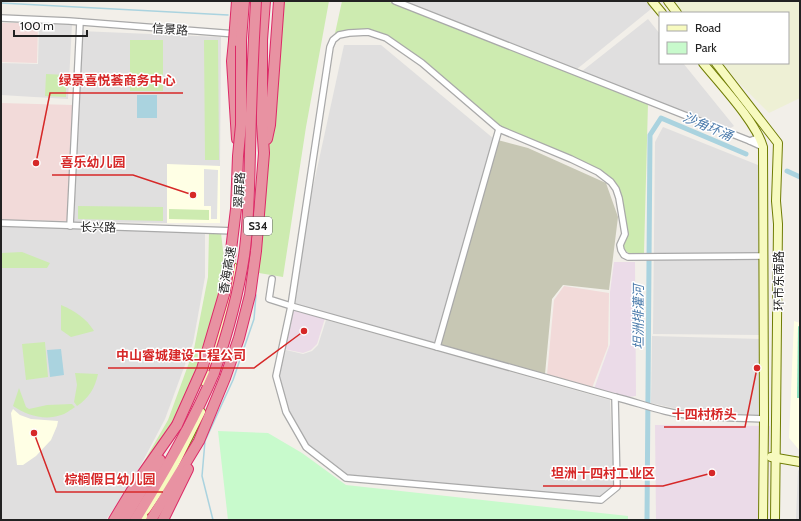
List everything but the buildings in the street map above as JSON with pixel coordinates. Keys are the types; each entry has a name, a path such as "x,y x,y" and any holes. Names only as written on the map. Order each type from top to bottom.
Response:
{"highway":[{"path":"237,1 232,61 238,156"},
{"path":"124,520 169,445 202,369 225,291 236,209 241,125 241,40 245,1"},
{"name":"香海高速","path":"141,519 201,404 214,373 237,293 244,255 248,209 255,1"},
{"name":"S34","path":"141,519 199,441 225,378 239,338 250,295 256,251 264,153 262,40 265,1"},
{"path":"264,153 270,125 279,1"},
{"path":"114,520 137,482 177,425"},
{"path":"163,520 184,480 199,441"}],"main road":[{"name":"翠屏路","path":"124,520 133,510 178,438 209,372 224,324 231,286 239,208 245,1"},
{"path":"652,1 661,12"},
{"path":"668,1 676,12"},
{"name":"环市东南路","path":"704,64 760,137 763,147 763,520"},
{"name":"环市东南路","path":"717,64 778,143 776,201 778,224 778,366 775,520"},
{"path":"764,456 800,462"},
{"path":"133,510 132,516 141,519"}],"street":[{"path":"395,1 763,147"},
{"name":"信景路","path":"1,18 80,22 244,35"},
{"path":"70,226 80,22"},
{"path":"614,398 617,487 602,500 346,478 306,447 286,412 276,376 291,306 330,47 333,40 339,35 368,32 386,38 422,63 499,129 598,172 611,182 616,189 619,198 625,234 620,245 624,255 628,257 764,256"},
{"path":"437,347 499,129"},
{"path":"750,141 760,137"},
{"name":"长兴路","path":"1,224 236,231"},
{"path":"272,279 270,299 614,398 633,401 665,411 690,416 764,419"}],"shaded area":[{"path":"404,1 652,1 656,5 577,69"},
{"path":"677,1 800,1 800,98 769,113 722,64 789,64 789,12 677,12 675,10"},
{"path":"648,19 659,33 659,64 684,64 734,126 729,129 581,72"},
{"path":"1,23 38,23 37,63 1,62"},
{"path":"39,23 72,25 68,99 1,95 1,63 38,64"},
{"path":"80,31 221,37 220,166 167,165 167,223 74,222"},
{"path":"344,45 381,45 494,139 438,344 288,302"},
{"path":"1,103 73,105 67,221 1,220"},
{"path":"663,127 758,165 760,335 653,334 655,142"},
{"path":"494,139 528,148 606,183 618,217 609,290 563,285 552,299 545,374 438,344"},
{"path":"167,164 220,166 220,223 167,223"},
{"path":"204,169 218,170 217,219 211,219 211,206 204,206"},
{"path":"1,225 205,226 205,277 193,343 165,419 133,480 106,520 1,520"},
{"path":"614,262 635,262 636,396 628,397 594,389 610,344 610,292"},
{"path":"564,286 609,293 608,346 592,388 547,375 554,300"},
{"path":"291,307 325,318 317,344 311,350 303,353 284,349"},
{"path":"326,320 610,400 614,485 601,497 347,475 309,445 289,410 279,376 286,350 303,354 312,351 318,345"},
{"path":"794,321 800,323 800,451 789,438"},
{"path":"652,336 761,339 759,415 691,412 651,403"},
{"path":"13,409 20,415 31,419 58,421 51,440 36,456 23,465 17,465 11,413"},
{"path":"655,425 770,426 768,520 656,520"},
{"path":"798,470 800,471 800,520 796,520"}],"green space":[{"path":"282,1 329,1 306,127 283,277 259,273 257,270 275,54"},
{"path":"342,1 387,1 648,103 644,253 629,253 624,250 623,246 627,234 612,180 500,127 424,60 387,37 369,29 334,38"},
{"path":"130,40 163,40 163,91 130,91"},
{"path":"204,40 218,40 219,160 205,160"},
{"path":"46,74 66,75 66,97 45,96"},
{"path":"78,206 163,207 163,221 78,219"},
{"path":"169,209 209,210 209,220 169,219"},
{"path":"209,233 221,233 227,285 175,433 112,517 168,420 194,349 208,277"},
{"path":"22,252 50,263 47,268 1,268 1,253"},
{"path":"61,305 80,315 94,331 71,337 61,330"},
{"path":"798,326 800,327 800,398 797,398"},
{"path":"45,342 48,377 26,380 22,344"},
{"path":"75,373 98,374 91,392 85,400 77,406 74,402 77,385"},
{"path":"19,388 26,407 29,409 47,405 72,404 75,407 65,414 55,417 42,417 24,412 13,406"},
{"path":"218,431 268,433 302,453 346,485 628,516 628,520 228,520"}],"water":[{"path":"137,95 157,95 157,118 137,118"},
{"path":"61,349 64,375 50,377 47,350"}],"waterway":[{"path":"1,3 228,15"},
{"name":"坦洲排灌河","path":"647,520 650,135 661,118 746,154"},
{"name":"沙角环涌","path":"787,171 800,177"},
{"path":"213,520 202,476 205,441 233,380 254,319 256,295"}],"place":[{"name":"绿景喜悦荟商务中心","path":"36,163"},
{"name":"喜乐幼儿园","path":"193,195"},
{"name":"中山睿城建设工程公司","path":"304,331"},
{"name":"十四村桥头","path":"757,368"},
{"name":"棕榈假日幼儿园","path":"34,433"},
{"name":"坦洲十四村工业区","path":"712,473"}]}
